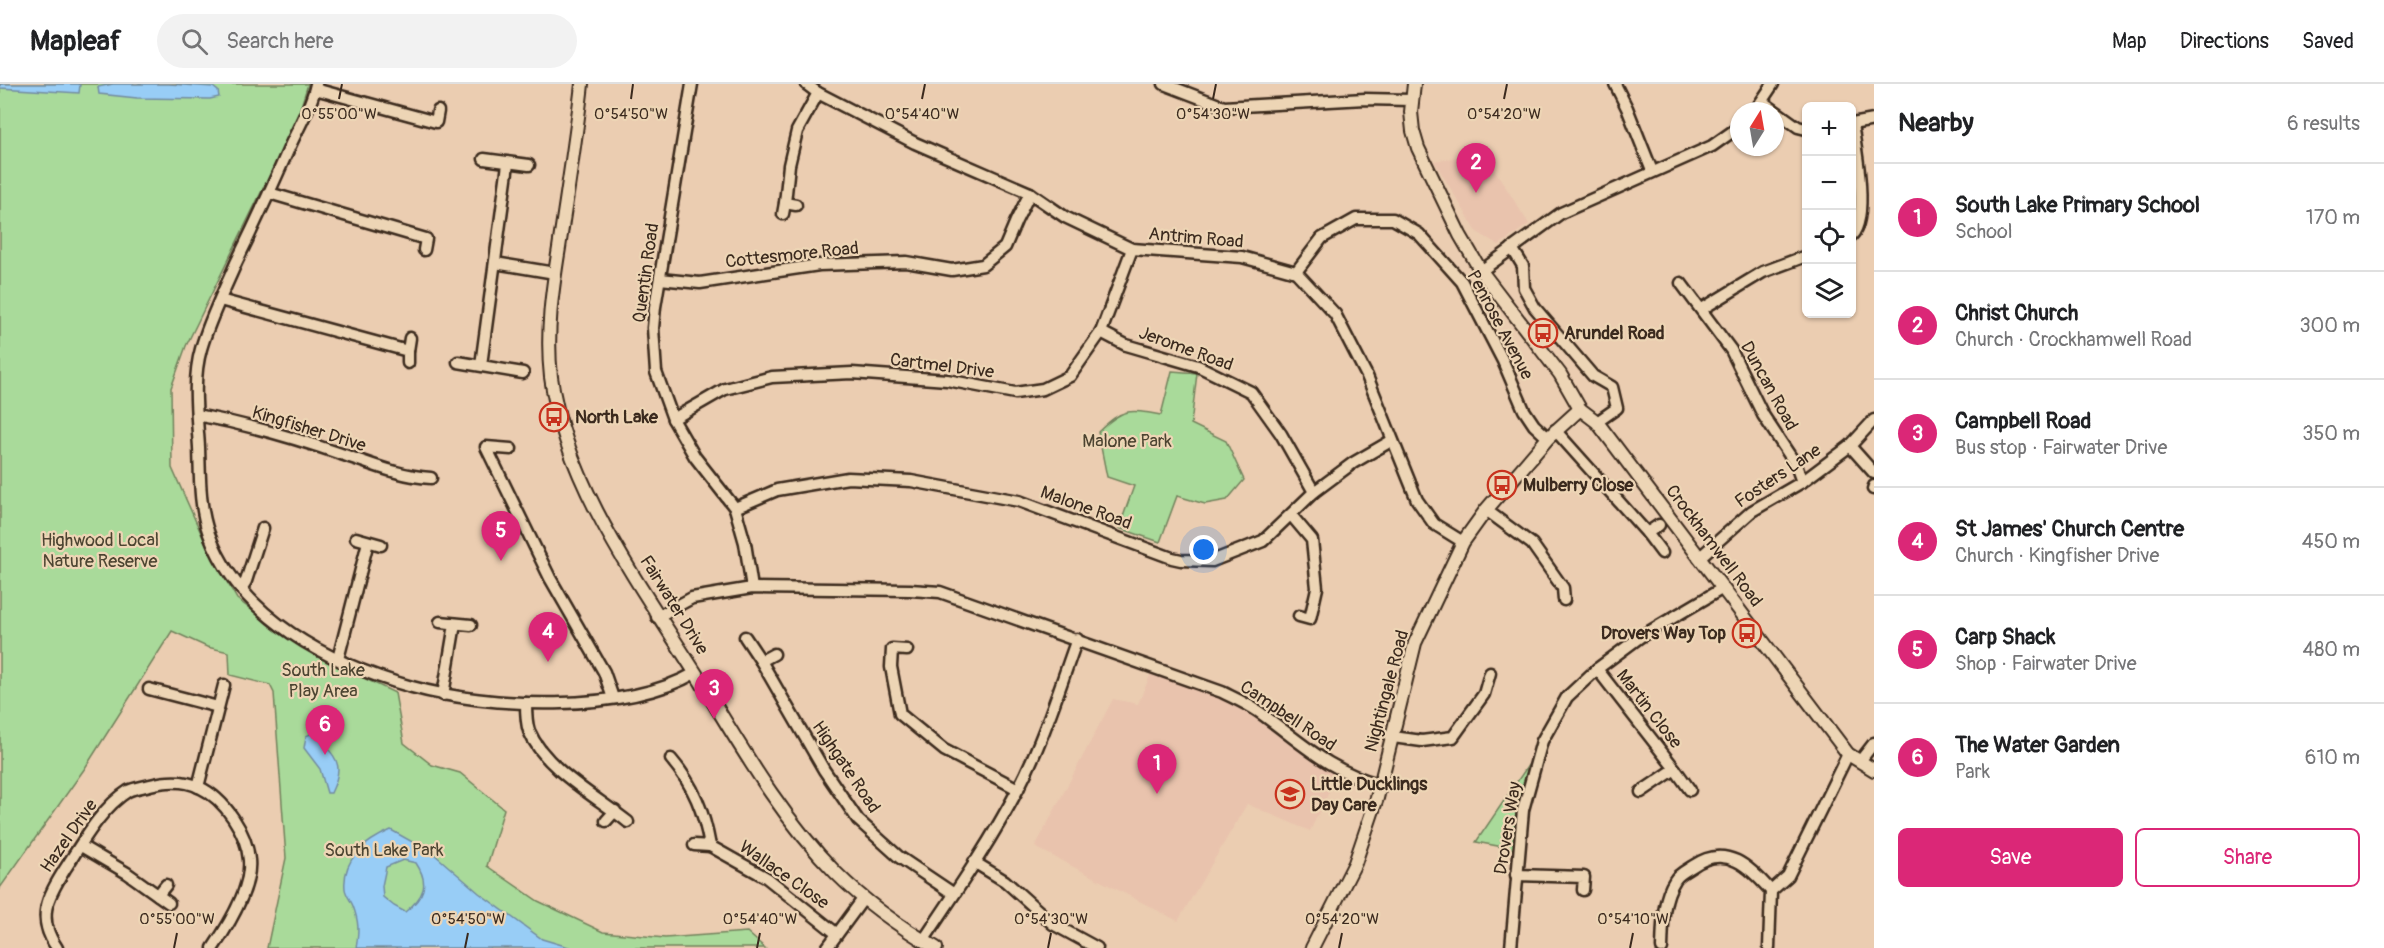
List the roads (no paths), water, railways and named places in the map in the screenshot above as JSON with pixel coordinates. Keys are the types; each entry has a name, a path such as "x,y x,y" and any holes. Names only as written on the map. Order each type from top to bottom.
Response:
{"street":[{"name":"Fairwater Drive","path":"582,84 549,320 549,343 557,409 572,457 597,511 657,617 789,820 835,872 863,899 936,948"},
{"name":"Quentin Road","path":"692,84 653,328 656,372 673,419 695,457 735,508 745,543 752,588"},
{"name":"Antrim Road","path":"806,84 818,93 915,143 1030,193 1065,218 1132,249 1242,257 1296,272"},
{"path":"1164,84 1224,107 1365,99 1412,100"},
{"name":"Crockhamwell Road","path":"1414,84 1413,131 1425,167 1481,271 1560,374 1580,409 1597,422 1848,754 1874,770"},
{"path":"1615,84 1652,171"},
{"path":"1762,102 1773,84"},
{"path":"436,122 316,86 219,300 200,351 196,384 201,494 209,532 223,563 256,606 290,632 338,659 383,678 443,694 480,700 573,703 614,698 655,688 695,673"},
{"path":"783,214 790,204 789,165 797,131 818,93"},
{"path":"1784,120 1802,128"},
{"path":"1856,123 1874,120"},
{"path":"1481,271 1562,213 1712,146 1730,133"},
{"path":"1856,149 1860,201 1856,231"},
{"path":"484,159 529,165"},
{"path":"482,365 508,164"},
{"path":"269,193 426,239"},
{"name":"Cottesmore Road","path":"660,279 700,283 819,265 897,262 952,270 983,266 1005,247 1030,193"},
{"name":"Penrose Avenue","path":"1296,272 1322,238 1356,219 1393,219 1419,234 1462,282 1503,361 1524,410 1534,425 1552,434 1647,533 1662,553"},
{"path":"1512,248 1523,266 1524,288 1535,308 1593,376 1612,387 1617,408 1597,422"},
{"name":"Cartmel Drive","path":"673,419 725,389 772,377 852,373 947,380 1015,393 1044,389 1070,376 1101,332 1132,249"},
{"path":"1702,309 1763,272 1802,257"},
{"path":"495,263 555,273"},
{"path":"1296,272 1335,314 1367,376 1391,441 1417,500 1434,524 1463,543"},
{"name":"Duncan Road","path":"1681,283 1731,350 1762,415 1796,465 1802,482"},
{"path":"219,300 408,351"},
{"name":"Jerome Road","path":"1101,332 1126,345 1198,366 1251,392 1281,434 1314,492"},
{"path":"408,363 410,338"},
{"path":"458,362 523,373"},
{"name":"Nightingale Road","path":"1312,948 1355,863 1377,798 1415,643 1463,543 1486,510 1552,434 1580,409"},
{"name":"Kingfisher Drive","path":"197,415 289,438 388,472 412,471 431,478"},
{"name":"Fosters Lane","path":"1699,558 1752,511 1802,482 1850,446 1874,420"},
{"name":"Malone Road","path":"735,508 777,490 848,478 910,481 1019,501 1172,558 1212,561 1263,541 1314,492 1353,462 1391,441"},
{"path":"1850,446 1874,473"},
{"path":"511,449 486,447 550,578 604,672 614,698"},
{"path":"1486,510 1532,544 1569,588 1564,600"},
{"path":"1291,515 1312,540 1317,588 1316,621 1299,616"},
{"path":"1647,533 1659,525"},
{"path":"241,589 246,581 254,539 263,528"},
{"path":"356,538 381,545"},
{"path":"338,659 368,542"},
{"name":"Campbell Road","path":"657,617 692,598 752,588 940,592 1222,692 1257,710 1348,775 1379,784"},
{"name":"Drovers Way","path":"1510,948 1523,810 1542,741 1568,697 1597,669 1640,637 1723,588"},
{"path":"440,622 471,625"},
{"path":"443,694 455,624"},
{"name":"Highgate Road","path":"745,637 824,770 858,820 899,856 954,894"},
{"path":"923,941 1018,789 1042,735 1077,639"},
{"path":"907,650 887,649 900,714 944,750 1018,789"},
{"path":"761,661 774,654"},
{"name":"Martin Close","path":"1597,669 1690,790"},
{"path":"1393,737 1422,741 1452,737 1484,694 1486,677"},
{"path":"198,787 224,685"},
{"path":"149,689 218,707"},
{"path":"526,703 529,730 537,745 580,787 628,822"},
{"path":"1860,761 1874,743"},
{"path":"1770,891 1788,876 1848,754"},
{"name":"Wallace Close","path":"671,759 685,775 704,815 710,846"},
{"name":"Martin Close","path":"1641,792 1675,769"},
{"name":"Hazel Drive","path":"57,948 46,928 47,902 81,846 113,802 130,790 176,782 198,787 223,806 241,830 249,861 244,888 232,921 213,948"},
{"path":"606,821 615,811"},
{"name":"Wallace Close","path":"694,845 710,846 767,879 837,934"},
{"path":"81,846 127,873 168,903"},
{"path":"1662,948 1665,905 1676,878 1702,860 1729,856 1752,870 1770,891 1769,948"},
{"path":"974,862 1005,881 1053,924 1097,948"},
{"path":"1516,875 1584,877 1584,890"},
{"path":"158,895 166,885"},
{"name":"Wallace Close","path":"827,948 863,899"}],"water":[{"path":"0,84 80,85 79,93 0,88"},
{"path":"113,84 213,87 218,91 219,97 210,99 137,98 99,94 98,87"},
{"path":"315,732 338,766 336,782 331,793 327,793 320,769 304,748 306,736"},
{"path":"391,830 434,854 479,893 542,939 572,948 356,948 357,922 345,889 347,868 365,845","holes":["403,860 416,863 423,877 423,890 417,901 405,912 383,897 382,886 386,867"]}],"place":[{"name":"Christ Church","path":"1476,193"},
{"name":"Arundel Road","path":"1543,333"},
{"name":"North Lake","path":"554,417"},
{"name":"Mulberry Close","path":"1502,485"},
{"name":"Carp Shack","path":"501,561"},
{"name":"Drovers Way Top","path":"1747,633"},
{"name":"St James' Church Centre","path":"548,662"},
{"name":"Campbell Road","path":"714,719"},
{"name":"The Water Garden","path":"325,755"},
{"name":"South Lake Primary School","path":"1157,794"},
{"name":"Little Ducklings Day Care","path":"1290,794"}],"park label":[{"name":"Malone Park","path":"1127,441"},
{"name":"Highwood Local Nature Reserve","path":"100,550"},
{"name":"South Lake Play Area","path":"323,680"},
{"name":"South Lake Park","path":"384,850"}]}
